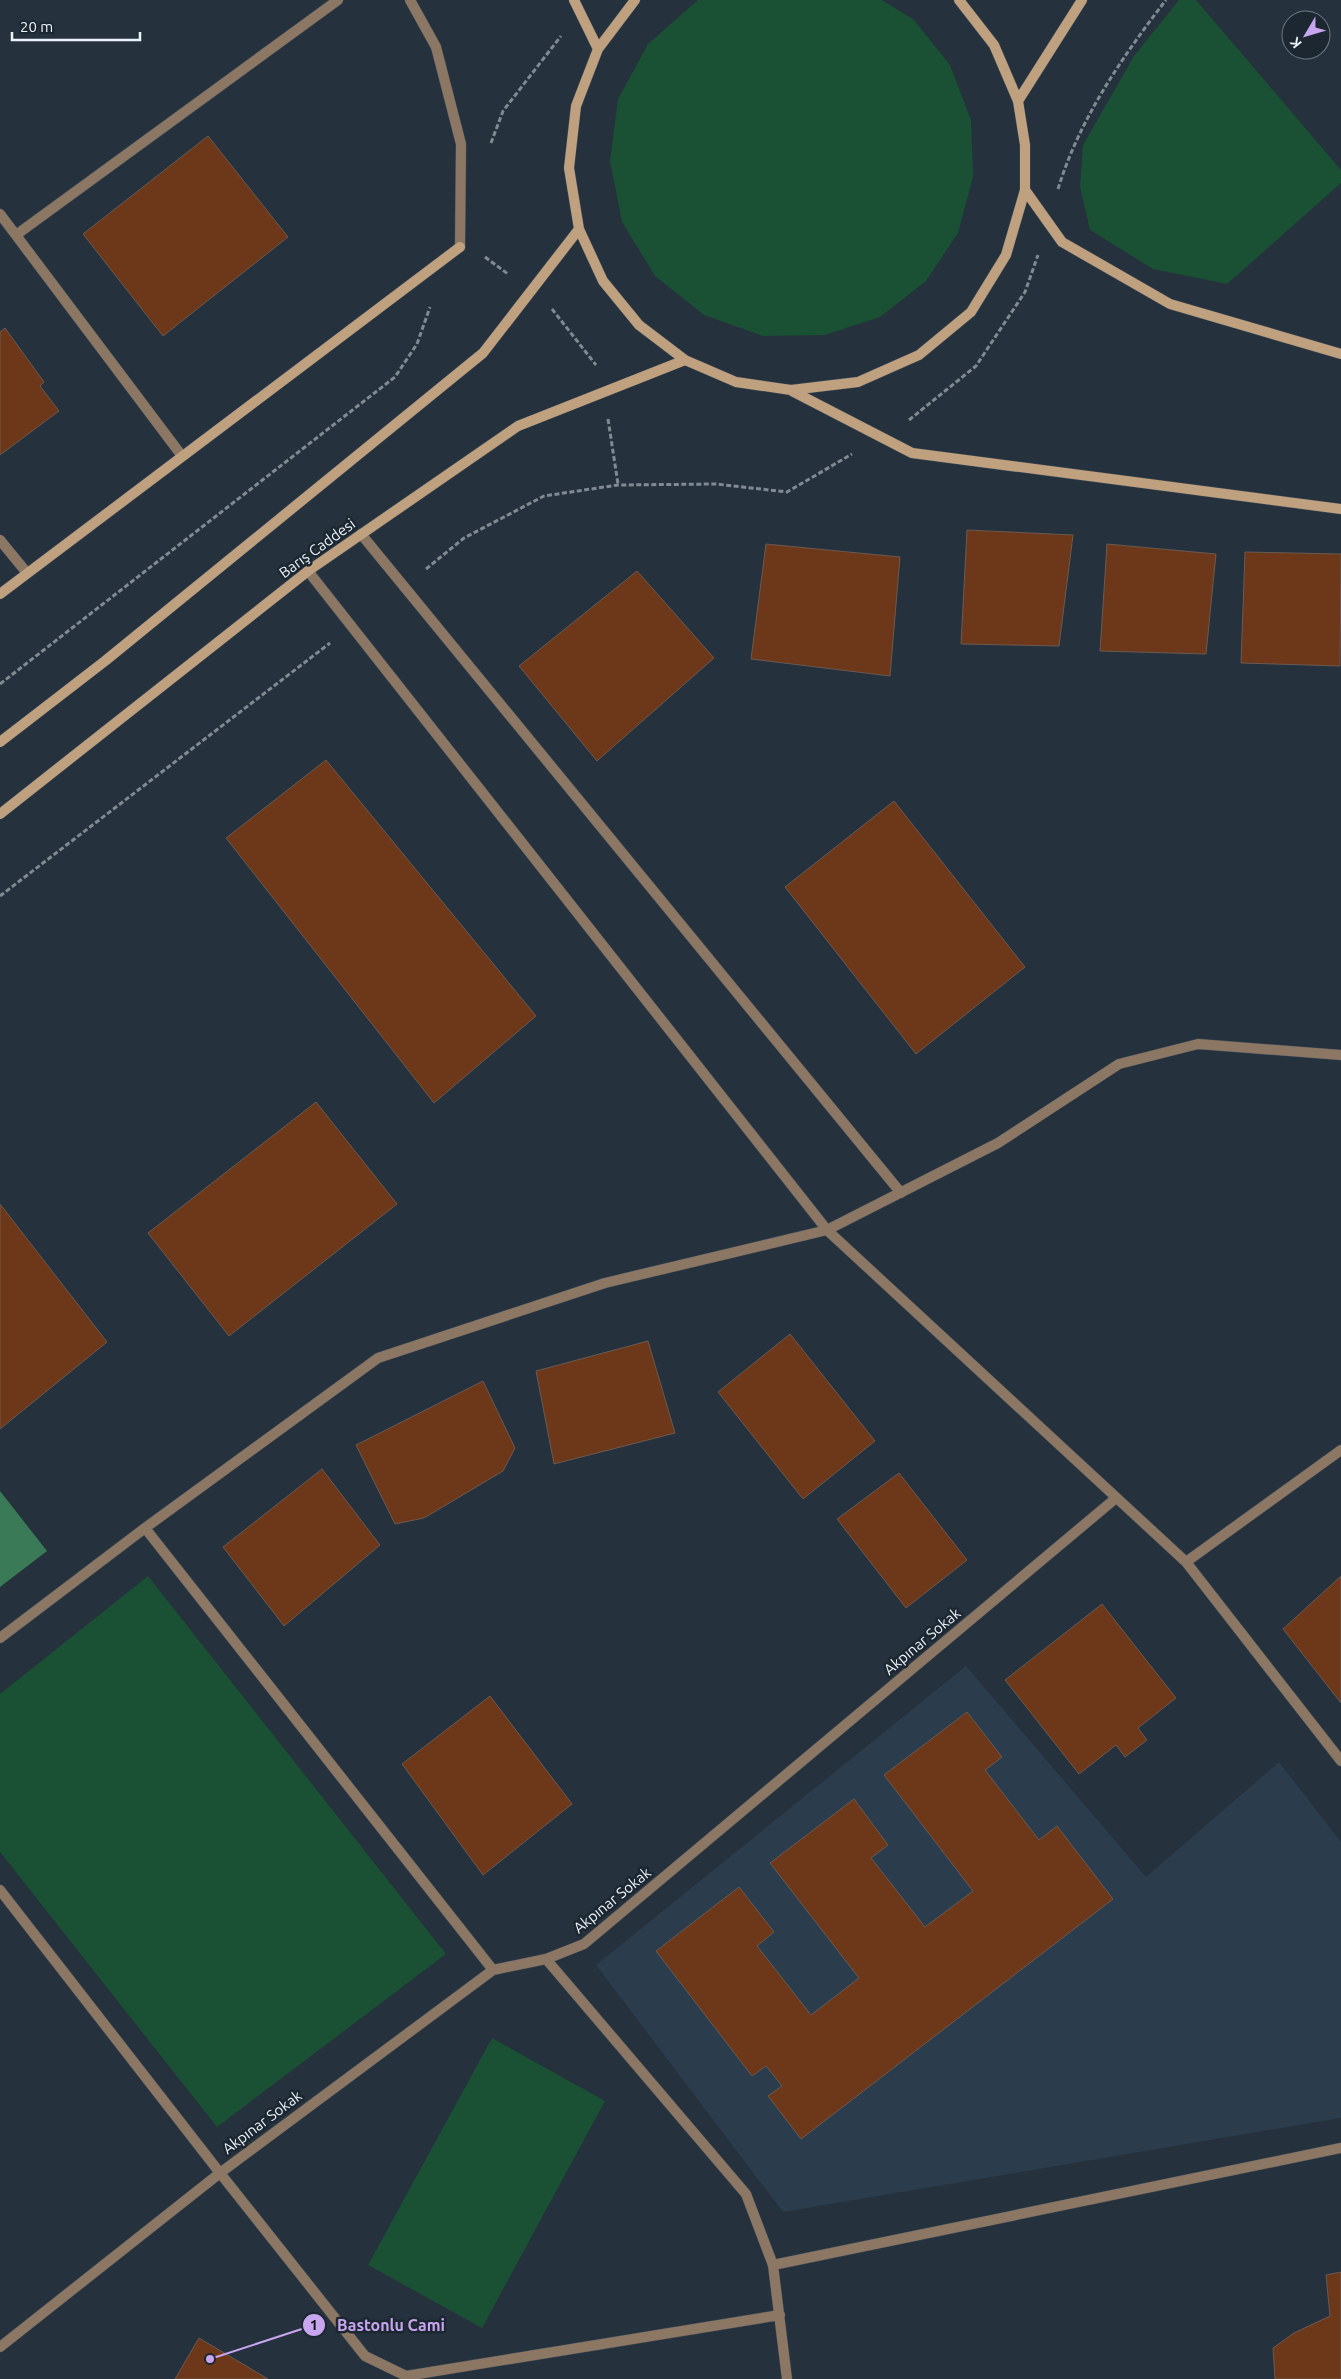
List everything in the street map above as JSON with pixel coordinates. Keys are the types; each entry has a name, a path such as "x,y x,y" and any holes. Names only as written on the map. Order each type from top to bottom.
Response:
{"main road":[{"path":"574,0 598,49"},
{"path":"635,0 598,49 576,106 569,168 579,229 603,281 639,326 685,360 736,382 791,390 858,382 919,356 970,312 1006,255 1024,190 1025,145 1018,101 994,46 959,0"},
{"path":"1018,101 1082,0"},
{"path":"1024,190 1062,242 1170,304 1341,354"},
{"path":"0,742 105,661 483,353 579,229"},
{"path":"0,594 460,247"},
{"name":"Barış Caddesi","path":"0,814 308,571 518,426 685,360"},
{"path":"791,390 912,453 1341,509"}],"street":[{"path":"16,235 338,0"},
{"path":"410,0 436,47 461,144 460,247"},
{"path":"0,214 182,456"},
{"path":"360,534 901,1193"},
{"path":"0,540 27,573"},
{"path":"308,571 827,1230 1186,1562 1341,1761"},
{"path":"0,1638 145,1528 378,1358 604,1283 827,1230 998,1143 1119,1064 1198,1044 1341,1055"},
{"path":"1186,1562 1341,1450"},
{"name":"Akpınar Sokak","path":"0,2347 220,2173 493,1970 546,1960 584,1944 1116,1498"},
{"path":"145,1528 493,1970"},
{"path":"0,1890 365,2356 406,2376 780,2316"},
{"path":"546,1960 746,2194 773,2265 788,2379"},
{"path":"773,2265 1341,2148"}],"path":[{"path":"491,148 491,139 502,111 580,12"},
{"path":"403,586 464,538 544,496 618,484 601,371 545,300 479,252"},
{"path":"0,684 395,377 417,344 428,309 434,302"},
{"path":"0,896 351,626"}],"shaded area":[{"path":"966,1666 1146,1877 1279,1762 1341,1842 1341,2118 783,2212 596,1965"}],"green space":[{"path":"698,0 882,0 914,20 950,65 971,120 973,177 958,233 926,281 880,317 825,335 763,336 704,315 655,276 622,222 610,161 618,99 648,44"},
{"path":"1179,0 1196,0 1341,170 1341,183 1227,284 1153,269 1090,230 1080,187 1083,145 1134,56"},
{"path":"0,1491 47,1551 0,1587"},
{"path":"148,1576 446,1954 217,2127 0,1852 0,1694"},
{"path":"492,2038 605,2101 482,2328 368,2265"}],"building":[{"path":"208,136 288,237 163,336 83,234"},
{"path":"5,328 44,382 40,386 59,411 0,455 0,332"},
{"path":"967,530 1073,535 1059,646 961,644"},
{"path":"766,544 900,557 890,676 751,659"},
{"path":"1107,544 1216,554 1206,654 1100,651"},
{"path":"1245,552 1341,554 1340,666 1241,663"},
{"path":"637,571 714,658 597,761 519,666"},
{"path":"326,760 536,1016 434,1103 226,838"},
{"path":"894,801 1025,967 916,1054 785,887"},
{"path":"316,1102 397,1204 229,1336 148,1233"},
{"path":"0,1204 107,1342 0,1429"},
{"path":"790,1334 875,1441 803,1499 718,1392"},
{"path":"648,1341 675,1433 554,1464 536,1371"},
{"path":"483,1381 515,1448 503,1471 424,1518 395,1524 356,1445"},
{"path":"322,1469 380,1545 284,1626 223,1547"},
{"path":"899,1473 967,1560 906,1608 837,1519"},
{"path":"1341,1576 1341,1703 1283,1629"},
{"path":"1102,1604 1176,1698 1138,1728 1147,1740 1125,1757 1116,1745 1079,1774 1005,1680"},
{"path":"490,1696 572,1804 483,1875 402,1764"},
{"path":"967,1712 1002,1757 985,1770 1039,1840 1057,1826 1113,1899 801,2139 768,2096 782,2086 766,2066 752,2076 656,1951 739,1887 774,1932 757,1946 811,2015 859,1978 770,1863 854,1799 888,1845 871,1858 925,1927 973,1891 884,1775"},
{"path":"1341,2272 1341,2379 1275,2379 1273,2348 1294,2333 1330,2316 1326,2275"},
{"path":"199,2338 268,2379 175,2379"}],"place":[{"name":"Bastonlu Cami","path":"210,2359"}]}
